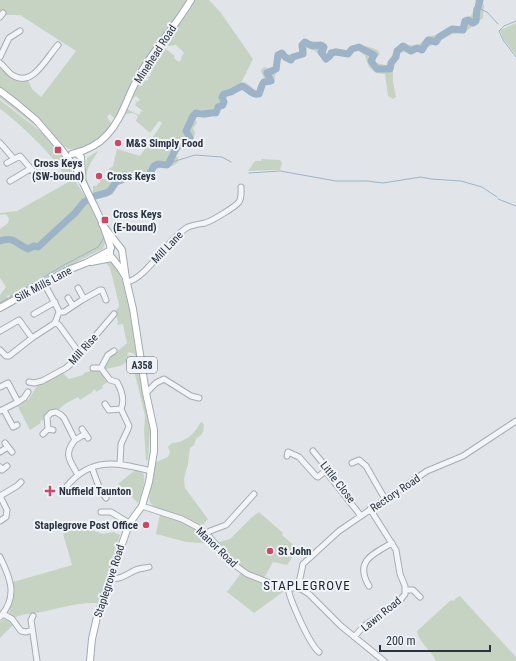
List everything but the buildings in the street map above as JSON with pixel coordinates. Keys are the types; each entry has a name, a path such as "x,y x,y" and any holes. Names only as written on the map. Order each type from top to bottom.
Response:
{"main road":[{"name":"Minehead Road","path":"72,162 78,164 77,156 103,139 116,124 142,70 191,0"},
{"path":"0,91 36,120 72,162"},
{"path":"61,149 77,156"},
{"path":"72,162 70,157 77,156"},
{"name":"A358","path":"77,156 82,180"},
{"name":"A358","path":"72,162 91,198 102,224 110,250 110,255 127,281"},
{"name":"A358","path":"102,224 122,250 136,325 146,393 154,430 154,451 151,471 142,506"},
{"path":"110,250 115,246 119,247"},
{"name":"Silk Mills Lane","path":"0,308 68,270 86,263 110,250"},
{"path":"113,259 119,259 122,255"},
{"name":"Silk Mills Lane","path":"86,263 113,259"},
{"name":"Staplegrove Road","path":"90,661 94,627 129,523 142,506"}],"street":[{"path":"0,57 9,38 14,37 20,31"},
{"path":"0,63 14,76 26,78 36,73 58,45"},
{"path":"46,50 50,54"},
{"path":"0,143 14,159"},
{"path":"7,163 18,156 21,156 38,177"},
{"path":"10,181 30,169"},
{"name":"Mill Lane","path":"127,281 135,279 148,268 170,243 188,227 207,222 239,203 241,197 241,187"},
{"path":"0,350 8,356 55,322 59,312 44,283"},
{"path":"59,312 64,312 102,287 106,300"},
{"path":"78,288 84,299"},
{"path":"68,298 73,306"},
{"path":"34,314 55,302"},
{"name":"Mill Rise","path":"29,382 34,383 66,368 114,318"},
{"path":"0,331 19,320 32,338"},
{"path":"55,322 59,324 80,354"},
{"path":"101,368 106,353 114,351"},
{"path":"93,368 101,368"},
{"path":"101,368 110,380 117,382 120,386 123,399 121,409 129,426 120,444 120,464"},
{"path":"146,393 156,383 164,379 191,396 199,398"},
{"path":"0,386 8,383 18,402"},
{"path":"14,427 2,410 24,398 28,392"},
{"path":"104,404 109,412 121,409"},
{"path":"42,434 50,429 47,418 51,413 56,412 64,418 75,440"},
{"name":"Rectory Road","path":"298,588 301,577 301,568 306,560 336,534 370,509 430,469 469,452 516,421"},
{"path":"78,475 70,459 68,448 75,440 85,434"},
{"path":"0,452 6,445 12,452"},
{"name":"Little Close","path":"313,451 362,515"},
{"path":"286,456 288,452 299,457 316,476 320,476 324,472 327,473 362,515"},
{"path":"352,463 358,460 366,466 385,499"},
{"path":"67,486 78,475 104,464 120,464 151,471"},
{"path":"0,467 2,470 7,466"},
{"path":"92,468 106,498"},
{"path":"0,521 6,517 7,510 0,496 19,486"},
{"path":"207,534 210,531 226,525 254,494"},
{"name":"Manor Road","path":"142,506 186,520 207,534 226,557 242,571 275,585 298,588 309,594 340,626 384,661"},
{"name":"Lawn Road","path":"354,637 364,626 398,603 403,597 405,590 400,574 397,553 370,509"},
{"path":"101,512 111,512 129,523"},
{"path":"365,584 362,562 392,543"},
{"path":"0,558 8,574 11,588 10,600 2,616 12,619 21,631 26,632 32,630"},
{"path":"111,578 119,578 138,569 149,568"},
{"path":"288,587 291,600 299,618 313,645 319,652"},
{"name":"Lawn Road","path":"405,590 413,590 420,597"},
{"path":"33,616 31,620 37,661"}],"green space":[{"path":"0,0 189,0 155,48 116,120 110,114 107,117 112,124 108,132 91,144 76,149 69,149 63,146 47,129 0,88 0,65 23,80 28,80 32,89 41,97 76,51 20,15 5,15 0,11"},
{"path":"193,0 209,0 221,13 253,59 241,83 246,83 257,92 260,89 258,85 264,78 261,70 264,67 271,69 274,66 274,56 282,51 289,55 301,52 299,46 302,41 313,41 325,44 324,50 326,54 335,48 347,50 355,45 369,47 378,50 380,54 375,59 376,63 386,65 395,49 399,46 418,45 429,36 437,35 449,27 460,26 463,18 471,16 475,6 475,0 482,0 484,6 483,18 464,33 452,34 433,45 411,54 404,52 400,53 393,70 393,82 396,97 393,99 388,96 385,74 376,73 369,67 365,56 359,51 354,51 347,56 336,54 325,61 315,51 307,48 306,56 290,61 286,60 280,55 280,70 276,72 274,82 265,84 264,90 257,96 242,88 230,95 227,95 225,105 215,116 196,116 197,123 193,128 195,133 194,137 180,146 175,156 178,157 178,162 176,164 158,168 151,175 136,182 129,178 116,185 110,192 97,199 93,194 92,195 85,178 84,169 86,168 87,158 99,150 87,171 87,181 93,193 93,186 97,186 98,183 100,183 100,179 106,179 108,170 113,166 117,149 140,156 159,128 162,123 159,121 150,133 136,121 138,116 133,113 125,114 127,109 139,115 141,111 144,112 135,105 137,102 135,100 138,102 140,100 136,96 128,105 142,73 145,75 142,81 143,82 149,79 147,76 149,77 153,70 150,66 157,56 161,57 163,47 175,56 174,58 179,62 182,58 181,57 184,53 176,45 168,46 164,43"},
{"path":"516,23 516,55 503,39 500,30"},
{"path":"0,93 27,115 43,132 0,98"},
{"path":"0,100 44,134 53,144 73,173 65,177 61,169 45,150 26,131 0,109"},
{"path":"261,159 280,160 282,163 280,170 248,171 255,161 261,161"},
{"path":"74,179 86,198 106,240 103,249 68,267 65,265 65,268 13,298 9,295 7,296 9,300 0,304 0,295 6,287 0,278 0,229 8,223 9,219 7,215 0,215 0,213 17,211"},
{"path":"105,263 112,263 119,273 129,308 138,359 134,354 129,352 127,355 133,357 138,364 149,419 150,430 148,459 146,461 144,430 145,416 132,362 129,361 120,366 106,369 112,379 102,386 103,388 96,392 95,389 80,400 78,397 65,404 58,410 51,411 48,413 45,420 40,421 41,423 30,430 18,407 29,399 38,384 62,372 69,379 83,375 84,373 90,371 90,369 96,369 127,343 123,324 117,325 118,322 115,311 119,307 119,304 110,268"},
{"path":"202,422 204,425 203,432 196,439 194,445 190,448 184,479 185,488 208,519 202,526 187,518 155,507 150,503 149,498 156,462 168,457 170,452 168,447 172,443 185,440"},
{"path":"135,470 143,473 144,476 143,488 138,503 118,484"},
{"path":"259,512 283,533 282,535 298,549 287,565 273,562 263,580 238,564 219,542 230,539"},
{"path":"160,514 189,524 207,537 213,544 186,542 156,534"},
{"path":"71,522 103,534 114,532 120,535 99,603 74,605 22,615 14,618 9,613 14,592 13,582 72,565 63,534"},
{"path":"241,573 282,589 283,592 254,613 227,592"},
{"path":"460,596 516,657 516,661 436,661 420,639 417,631 451,600 454,601"},
{"path":"4,619 13,625 0,638 0,622"}],"waterway":[{"path":"0,241 9,239 28,249 34,246 38,247 75,213 84,202 95,196 110,191 116,182 122,180 124,175 143,178 149,175 154,166 158,164 167,165 177,148 190,138 186,131 196,113 216,113 218,107 223,105 224,102 222,97 224,94 242,86 254,94 259,94 264,82 271,81 267,73 276,69 278,55 282,53 285,57 291,60 293,57 303,54 302,45 305,42 312,46 321,45 324,47 321,52 326,59 331,53 336,52 348,54 352,49 359,47 374,55 371,61 377,69 390,69 391,63 396,57 397,51 403,46 411,51 417,48 422,50 428,40 436,42 439,37 452,29 463,30 465,21 468,20 473,23 476,21 477,9 480,0"},
{"path":"478,8 487,12 498,24"},
{"path":"516,21 504,26 499,31 503,40 516,57"},
{"path":"169,163 195,155 222,157 231,162"},
{"path":"249,173 280,171 336,181 367,181 383,183 421,177 461,181 482,187 497,197"},
{"path":"498,199 516,206"},
{"path":"0,303 64,265 98,247 104,237"}],"place":[{"name":"M&S Simply Food","path":"118,143"},
{"name":"Cross Keys (SW-bound)","path":"58,150"},
{"name":"Cross Keys","path":"99,176"},
{"name":"Cross Keys (E-bound)","path":"105,220"},
{"name":"Nuffield Taunton","path":"50,491"},
{"name":"Staplegrove Post Office","path":"146,525"},
{"name":"St John","path":"270,551"}],"district":[{"name":"STAPLEGROVE","path":"307,585"}]}
